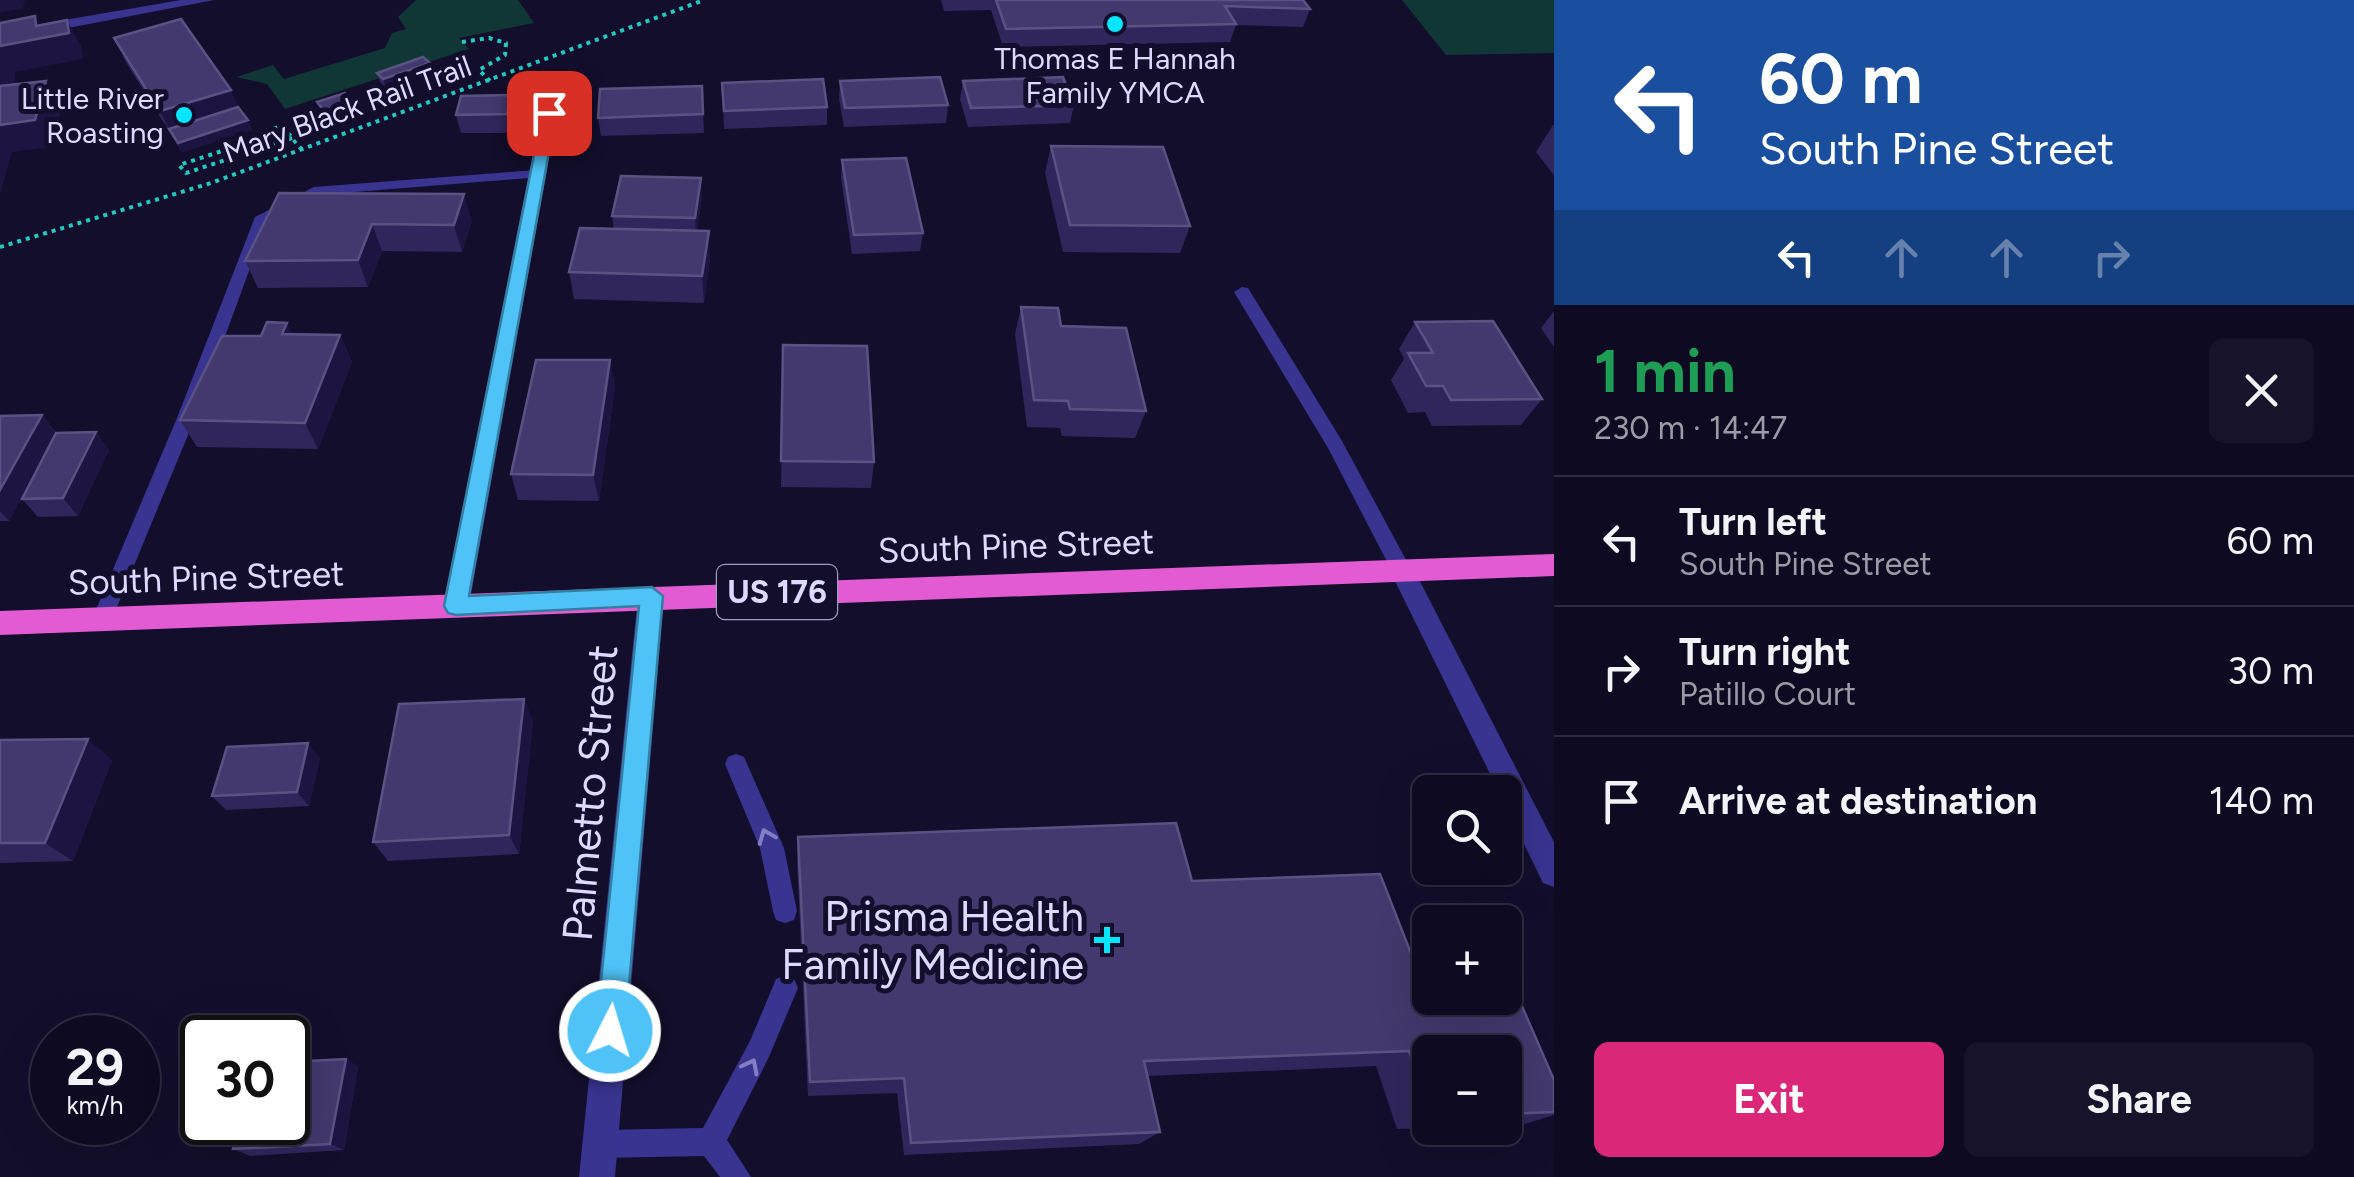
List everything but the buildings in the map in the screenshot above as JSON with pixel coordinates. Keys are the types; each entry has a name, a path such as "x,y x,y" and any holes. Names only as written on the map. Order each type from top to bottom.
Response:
{"highway":[{"name":"South Pine Street","path":"0,623 1554,565"}],"street":[{"path":"0,36 206,0"},
{"path":"456,606 549,113"},
{"path":"1402,571 1554,872"},
{"name":"Palmetto Street","path":"597,1177 652,596"}],"lane":[{"path":"102,619 186,418 260,220 314,191 536,174"},
{"path":"1242,292 1336,446 1402,571"},
{"path":"736,764 772,848 785,911"},
{"path":"711,1142 759,1050 784,988"},
{"path":"600,1144 711,1142"},
{"path":"711,1142 737,1177"}],"path":[{"name":"Mary Black Rail Trail","path":"0,247 211,184 704,0"},
{"path":"462,42 489,38 506,42 505,55 479,70 490,80"},
{"path":"292,138 186,173 179,165 259,139 266,131 282,126 303,151"}],"green space":[{"path":"416,0 518,0 534,23 459,38 469,49 285,109 267,84 236,77 273,65 284,79 385,48 392,33 406,29 398,17"},
{"path":"1402,0 1554,0 1554,53 1446,55"}],"place":[{"name":"Thomas E Hannah Family YMCA","path":"1115,24"},
{"name":"Little River Roasting","path":"184,115"},
{"name":"Prisma Health Family Medicine","path":"1107,940"}],"route":[{"path":"549,113 456,606 652,596 610,1031"}]}
